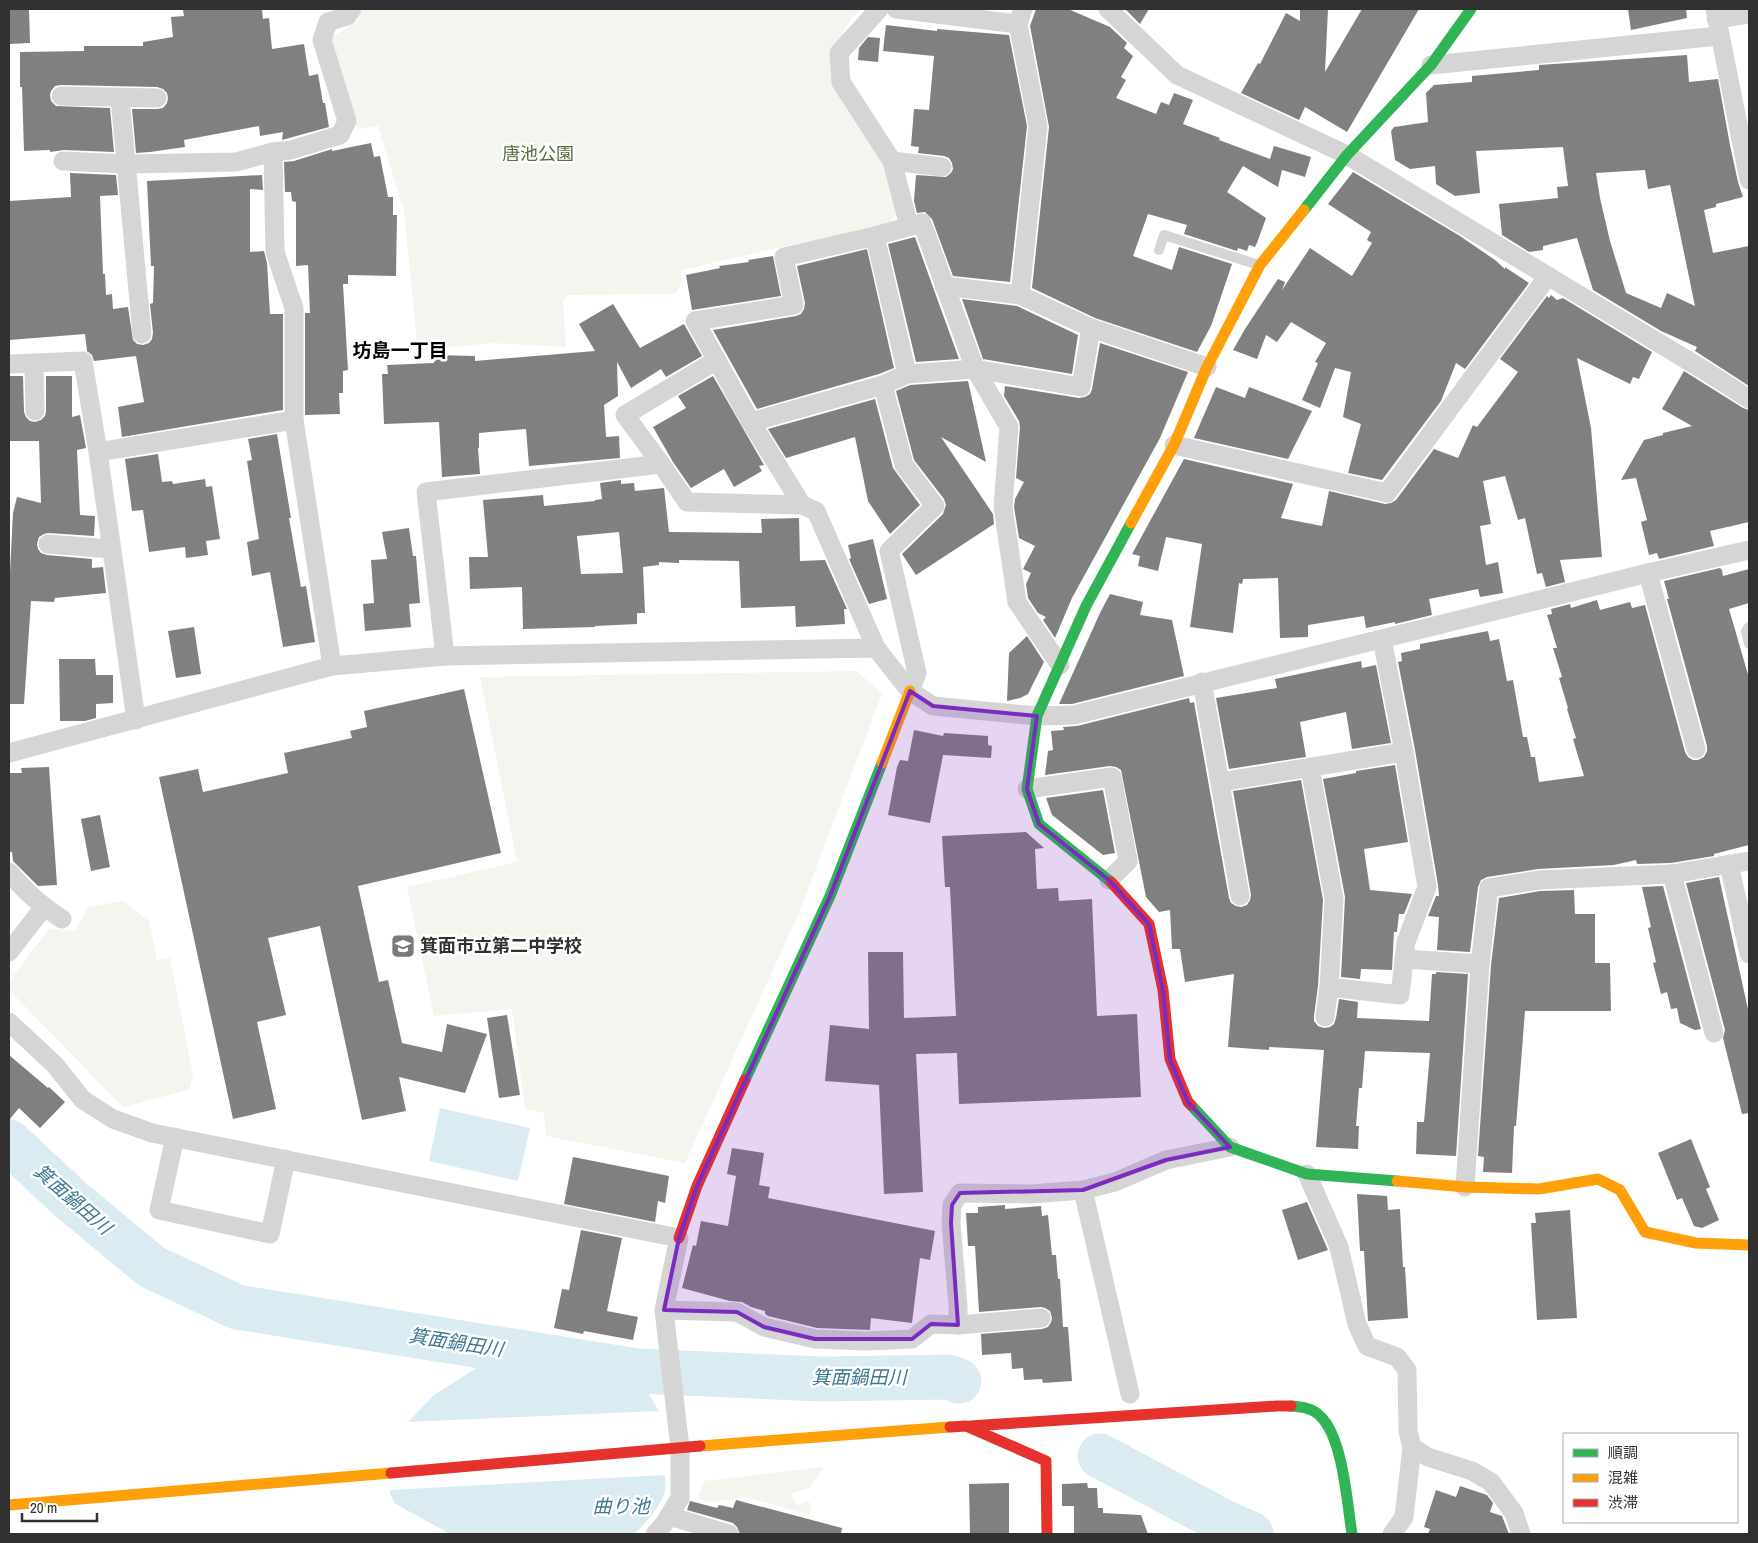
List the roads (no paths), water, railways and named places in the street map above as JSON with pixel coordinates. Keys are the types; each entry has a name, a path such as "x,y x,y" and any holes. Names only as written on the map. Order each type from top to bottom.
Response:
{"street":[{"path":"63,161 126,164 236,162 273,152 290,150 340,135 347,121 322,40 328,22 347,16 352,9"},
{"path":"879,9 839,53 841,82 892,161 909,226"},
{"path":"896,9 1021,16 1038,126 1020,295"},
{"path":"1108,9 1177,74 1347,155 1749,399"},
{"path":"1471,9 1431,65 1347,155 1260,265 1207,367 1174,445 1086,606 1037,716 1027,789 1039,824 1109,880 1149,924 1163,990 1170,1059 1188,1102 1230,1146 1307,1174 1466,1187 1539,1189 1598,1179 1620,1190 1645,1232 1673,1240 1720,1246 1749,1245"},
{"path":"1431,65 1717,21 1749,14"},
{"path":"1717,21 1749,180"},
{"path":"61,96 158,98"},
{"path":"120,98 142,334"},
{"path":"273,152 275,252 294,308 294,420 332,666"},
{"path":"892,161 942,167"},
{"path":"802,505 751,422 696,321 794,305 784,257 922,223 975,369 1009,428 1003,507 1017,602 1060,665"},
{"path":"875,236 907,374"},
{"path":"1174,445 1387,493 1548,276"},
{"path":"944,286 1020,295 1091,328 1207,367"},
{"path":"751,422 883,386 907,374 975,369 1081,387 1091,328"},
{"path":"717,360 625,415 687,502 802,505 816,511 876,648 910,691 934,706 1037,716 1074,715 1202,682 1749,550"},
{"path":"11,364 83,361 98,452 136,720"},
{"path":"34,363 35,411"},
{"path":"655,1534 680,1498 680,1448 664,1310 679,1238 697,1186 830,896 917,673 889,551 935,506 904,465 883,386"},
{"path":"98,452 294,420"},
{"path":"445,656 426,492 660,464"},
{"path":"48,544 112,549"},
{"path":"1648,573 1696,749"},
{"path":"1329,987 1400,996 1406,942 1428,887 1382,640"},
{"path":"9,753 332,666 445,656 876,648"},
{"path":"1202,682 1240,896"},
{"path":"1220,782 1404,752"},
{"path":"1310,768 1334,899 1329,987 1325,1017"},
{"path":"1027,789 1112,777 1128,861 1109,880"},
{"path":"1466,1187 1480,964 1489,888 1539,880 1672,874 1749,861"},
{"path":"1729,864 1749,954"},
{"path":"9,872 24,891 62,919"},
{"path":"1672,874 1714,1033"},
{"path":"9,952 44,907"},
{"path":"1404,959 1480,964"},
{"path":"9,1022 55,1065 83,1100 113,1119 152,1132 679,1238"},
{"path":"175,1137 159,1210 270,1234 286,1159"},
{"path":"958,1325 951,1223 952,1204 960,1193 1031,1194 1083,1190 1114,1182 1166,1160 1230,1146"},
{"path":"1307,1174 1339,1247 1357,1324 1367,1346 1398,1357 1407,1370 1408,1431 1412,1447 1404,1517 1392,1534"},
{"path":"1083,1190 1130,1394"},
{"path":"664,1310 738,1312 764,1327 815,1339 867,1341 912,1339 931,1324 958,1325 1042,1318"},
{"path":"9,1505 680,1448 966,1426 1300,1406 1321,1415 1333,1436 1340,1459 1352,1534"},
{"path":"966,1426 1046,1461 1047,1534"},
{"path":"1412,1447 1428,1457 1472,1471 1491,1482 1514,1513 1521,1534"},
{"path":"669,1516 729,1534"}],"lane":[{"path":"1159,250 1164,235 1260,265"},
{"path":"1749,627 1746,631 1749,644"}],"water":[{"path":"440,1108 530,1128 518,1181 429,1161"},
{"path":"481,1365 647,1391 659,1411 408,1422 434,1395"},
{"name":"曲り池","path":"665,1475 665,1490 660,1503 652,1515 634,1534 450,1534 394,1503 389,1490"}],"waterway":[{"name":"箕面鍋田川","path":"9,1142 70,1199 152,1267 237,1307 637,1371 822,1379 949,1377 959,1381"},
{"name":"箕面鍋田川","path":"1100,1456 1224,1522 1251,1534"}],"place":[{"name":"箕面市立第二中学校","path":"403,946"}],"district":[{"name":"坊島一丁目","path":"400,350"}],"park label":[{"name":"唐池公園","path":"538,154"}]}
